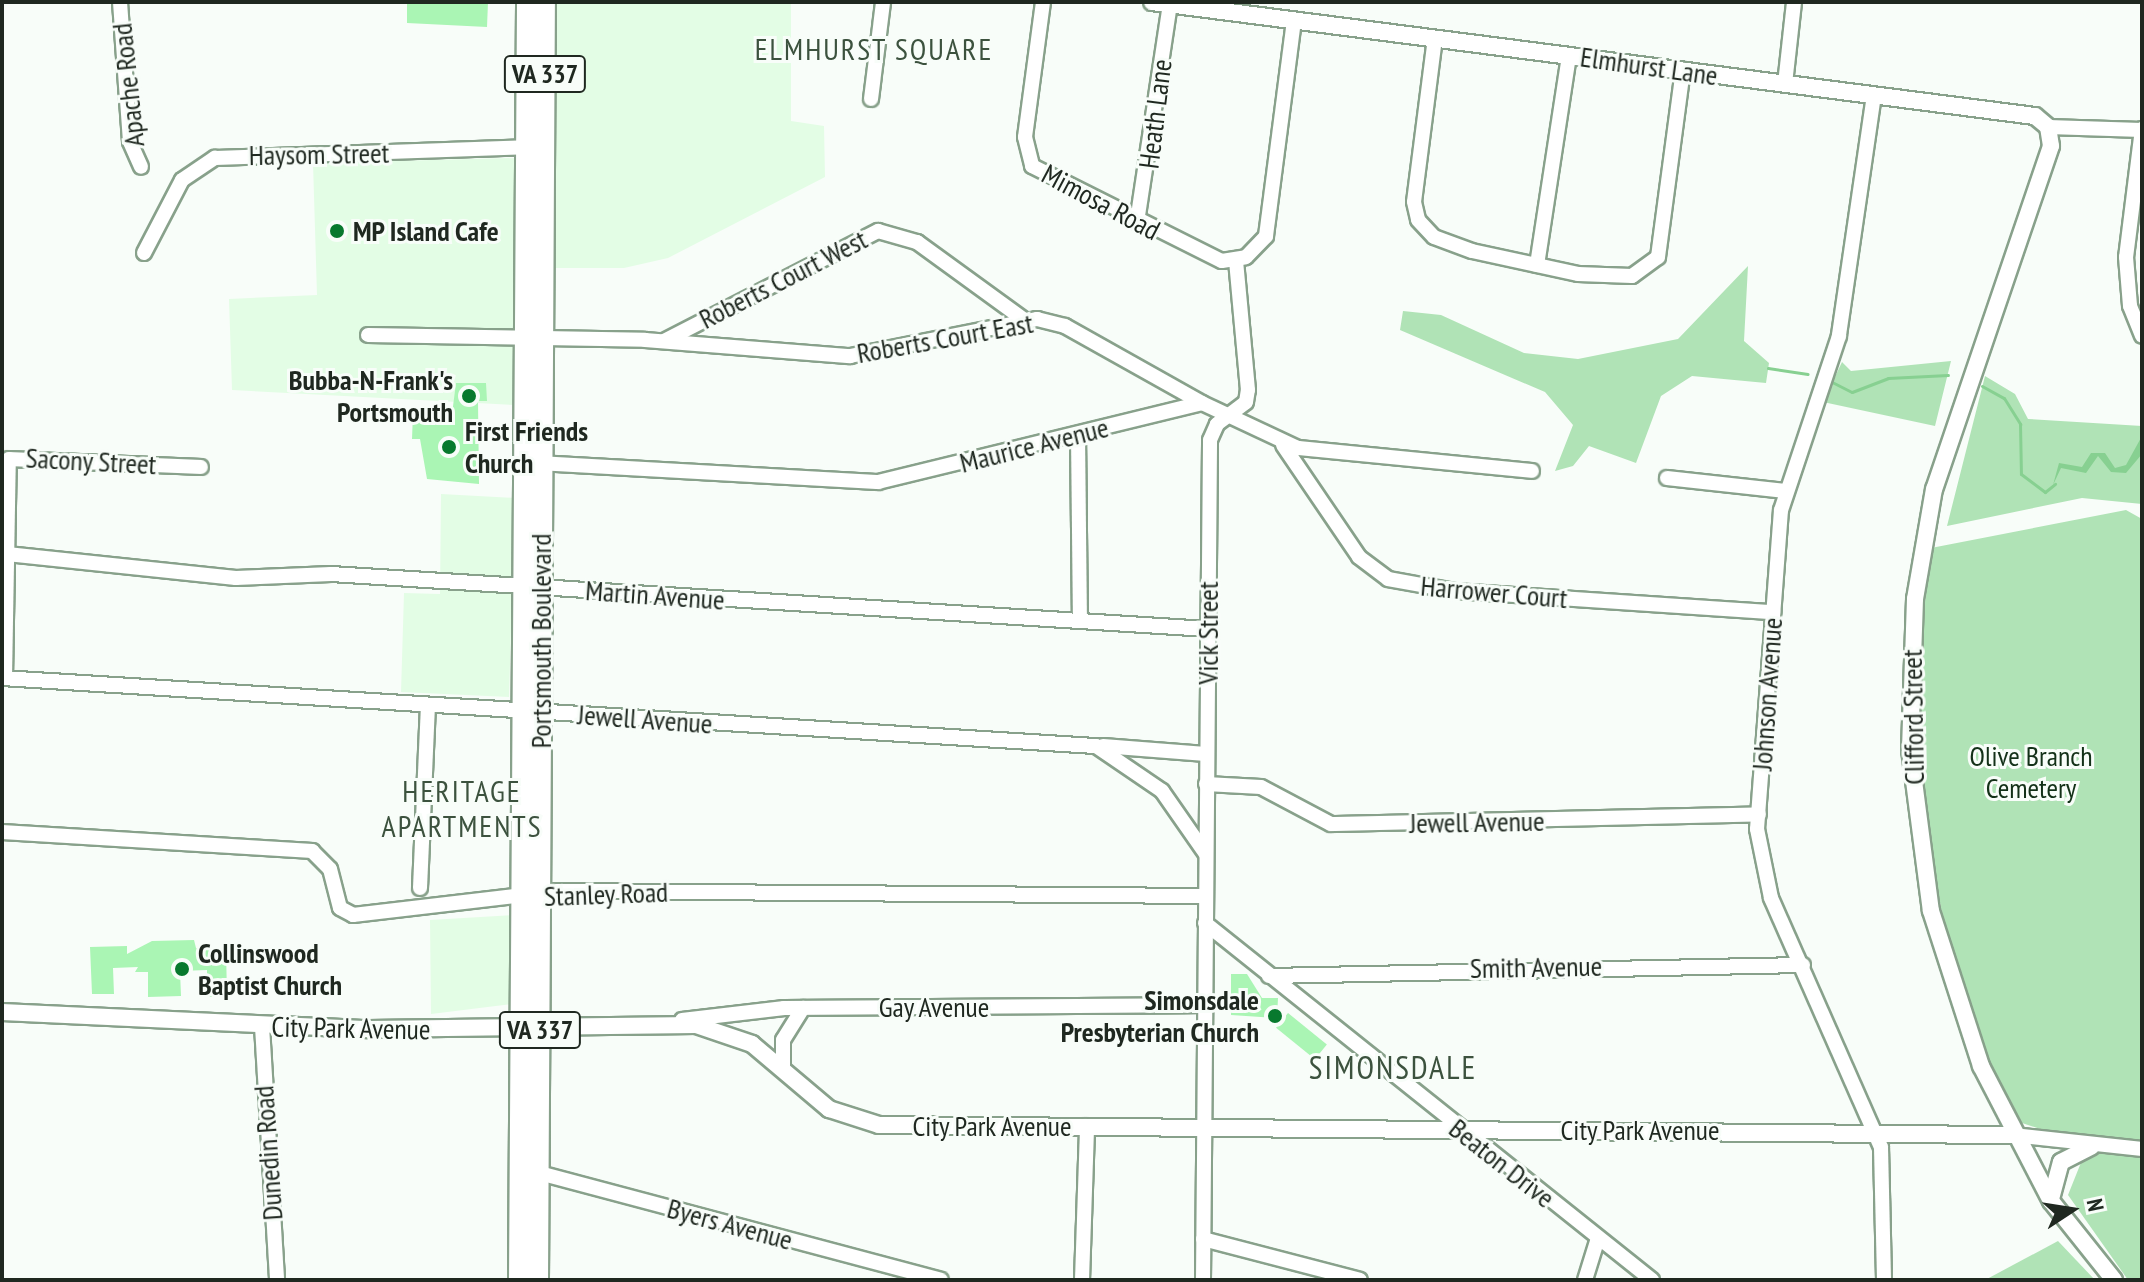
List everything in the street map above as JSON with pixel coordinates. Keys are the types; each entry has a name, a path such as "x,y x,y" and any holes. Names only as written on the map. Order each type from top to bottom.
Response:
{"main road":[{"name":"Portsmouth Boulevard","path":"519,1280 529,1170 532,896 535,146 527,2"},
{"name":"Portsmouth Boulevard","path":"535,146 545,2"},
{"name":"Portsmouth Boulevard","path":"529,1170 538,1280"}],"street":[{"name":"Apache Road","path":"120,2 130,142 141,167"},
{"path":"871,99 883,2"},
{"name":"Mimosa Road","path":"1043,2 1027,157 1041,174 1137,222 1208,256 1236,261"},
{"name":"Elmhurst Lane","path":"1152,2 2035,116 2048,127 2142,130"},
{"path":"1785,84 1794,2"},
{"name":"Heath Lane","path":"1137,222 1170,5"},
{"path":"1236,261 1266,236 1294,20"},
{"path":"1435,38 1414,202 1418,220 1434,237 1537,265 1619,277 1641,273 1658,257 1683,70"},
{"path":"1537,265 1569,55"},
{"name":"Johnson Avenue","path":"1874,95 1839,336 1785,491 1759,814 1764,878 1876,1132 1887,1189 1884,1280"},
{"name":"Clifford Street","path":"2048,127 2051,146 1947,439 1924,540 1910,672 1910,750 1931,911 1981,1066 2013,1135 2051,1201 2114,1280"},
{"path":"2142,130 2126,257 2130,306 2142,336"},
{"name":"Haysom Street","path":"144,253 182,180 215,158 535,146"},
{"name":"Roberts Court West","path":"664,342 878,231 917,242 1023,319"},
{"name":"Vick Street","path":"1203,1280 1201,1127 1205,1005 1210,440 1226,418 1246,402 1248,390 1236,261"},
{"name":"Roberts Court East","path":"368,335 664,342 874,355 1023,319 1065,326 1202,403"},
{"path":"1202,403 1283,445 1532,471"},
{"name":"Maurice Avenue","path":"533,463 878,482 1202,403"},
{"path":"1078,435 1080,621"},
{"name":"Harrower Court","path":"1283,445 1359,557 1388,579 1454,591 1773,612"},
{"name":"Sacony Street","path":"4,678 7,465 13,456 201,467"},
{"path":"1667,478 1785,491"},
{"name":"Martin Avenue","path":"7,554 236,578 532,586 1207,629"},
{"name":"Jewell Avenue","path":"4,678 1206,754"},
{"path":"420,888 428,706"},
{"path":"1096,746 1162,791 1206,854"},
{"name":"Jewell Avenue","path":"1206,784 1261,787 1331,824 1759,814"},
{"name":"Stanley Road","path":"2,832 312,851 330,869 340,908 353,915 532,896 1205,896"},
{"name":"Beaton Drive","path":"1205,923 1459,1129 1652,1280"},
{"name":"Smith Avenue","path":"1269,976 1803,965"},
{"name":"Gay Avenue","path":"664,1024 803,1008 1205,1005"},
{"path":"783,1066 783,1040 803,1008"},
{"name":"City Park Avenue","path":"2,1012 262,1026 664,1024 734,1035 783,1066 815,1100 861,1122 2013,1135"},
{"name":"Dunedin Road","path":"262,1026 277,1280"},
{"path":"1082,1280 1087,1126"},
{"path":"2013,1135 2091,1147 2142,1149"},
{"path":"2051,1201 2061,1162 2091,1147"},
{"name":"Byers Avenue","path":"529,1170 941,1280"},
{"path":"1585,1280 1598,1238"},
{"path":"1203,1239 1360,1280"}],"shaded area":[{"path":"557,2 791,2 791,121 824,126 825,177 668,258 624,268 555,268"},
{"path":"515,158 514,405 232,390 229,299 317,295 313,163"},
{"path":"2142,436 2142,454 2126,473 2111,472 2098,456 2086,473 2061,468 2053,485 2059,463 2082,467 2091,453 2105,453 2115,468 2126,465"},
{"path":"441,494 515,498 509,697 401,692 404,593 440,594"},
{"path":"513,915 512,1004 431,1014 430,920"}],"green space":[{"path":"1748,266 1744,341 1769,363 1766,383 1692,376 1661,396 1636,463 1589,446 1573,466 1555,471 1573,425 1545,392 1400,330 1403,311 1441,315 1524,353 1578,359 1678,339"},
{"path":"1951,361 1935,426 1823,402 1842,362 1851,371"},
{"path":"1985,376 2015,394 2028,419 2142,426 2142,504 2082,498 1947,526"},
{"name":"Olive Branch Cemetery","path":"2126,510 2142,519 2142,1280 2128,1280 2068,1195 2088,1145 2013,1120 2002,1098 1947,943 1920,787 1919,654 1931,548"},
{"path":"2058,1241 2095,1280 1985,1280"}],"building":[{"path":"407,2 488,2 487,27 407,23"},
{"name":"First Friends Church","path":"456,383 486,383 487,401 478,401 479,484 427,479 420,439 412,439 413,413 452,414"},
{"name":"Collinswood Baptist Church","path":"194,940 196,948 226,949 227,996 207,997 207,970 180,971 181,996 148,997 148,972 135,972 138,967 113,968 114,994 92,994 90,947 127,946 127,954 152,941"},
{"path":"1231,974 1247,974 1262,998 1278,998 1277,1018 1231,1015"},
{"path":"1288,1013 1327,1044 1315,1059 1276,1028"}],"waterway":[{"path":"1768,368 1808,374"},
{"path":"1832,382 1852,392 1888,378 1948,375"},
{"path":"1982,386 2004,398 2020,424 2021,474 2045,492 2055,484"}],"place":[{"name":"MP Island Cafe","path":"337,231"},
{"name":"Bubba-N-Frank's Portsmouth","path":"469,396"},
{"name":"First Friends Church","path":"449,447"},
{"name":"Collinswood Baptist Church","path":"182,969"},
{"name":"Simonsdale Presbyterian Church","path":"1275,1016"}],"district":[{"name":"ELMHURST SQUARE","path":"874,49"},
{"name":"HERITAGE APARTMENTS","path":"462,808"},
{"name":"SIMONSDALE","path":"1393,1067"}]}
